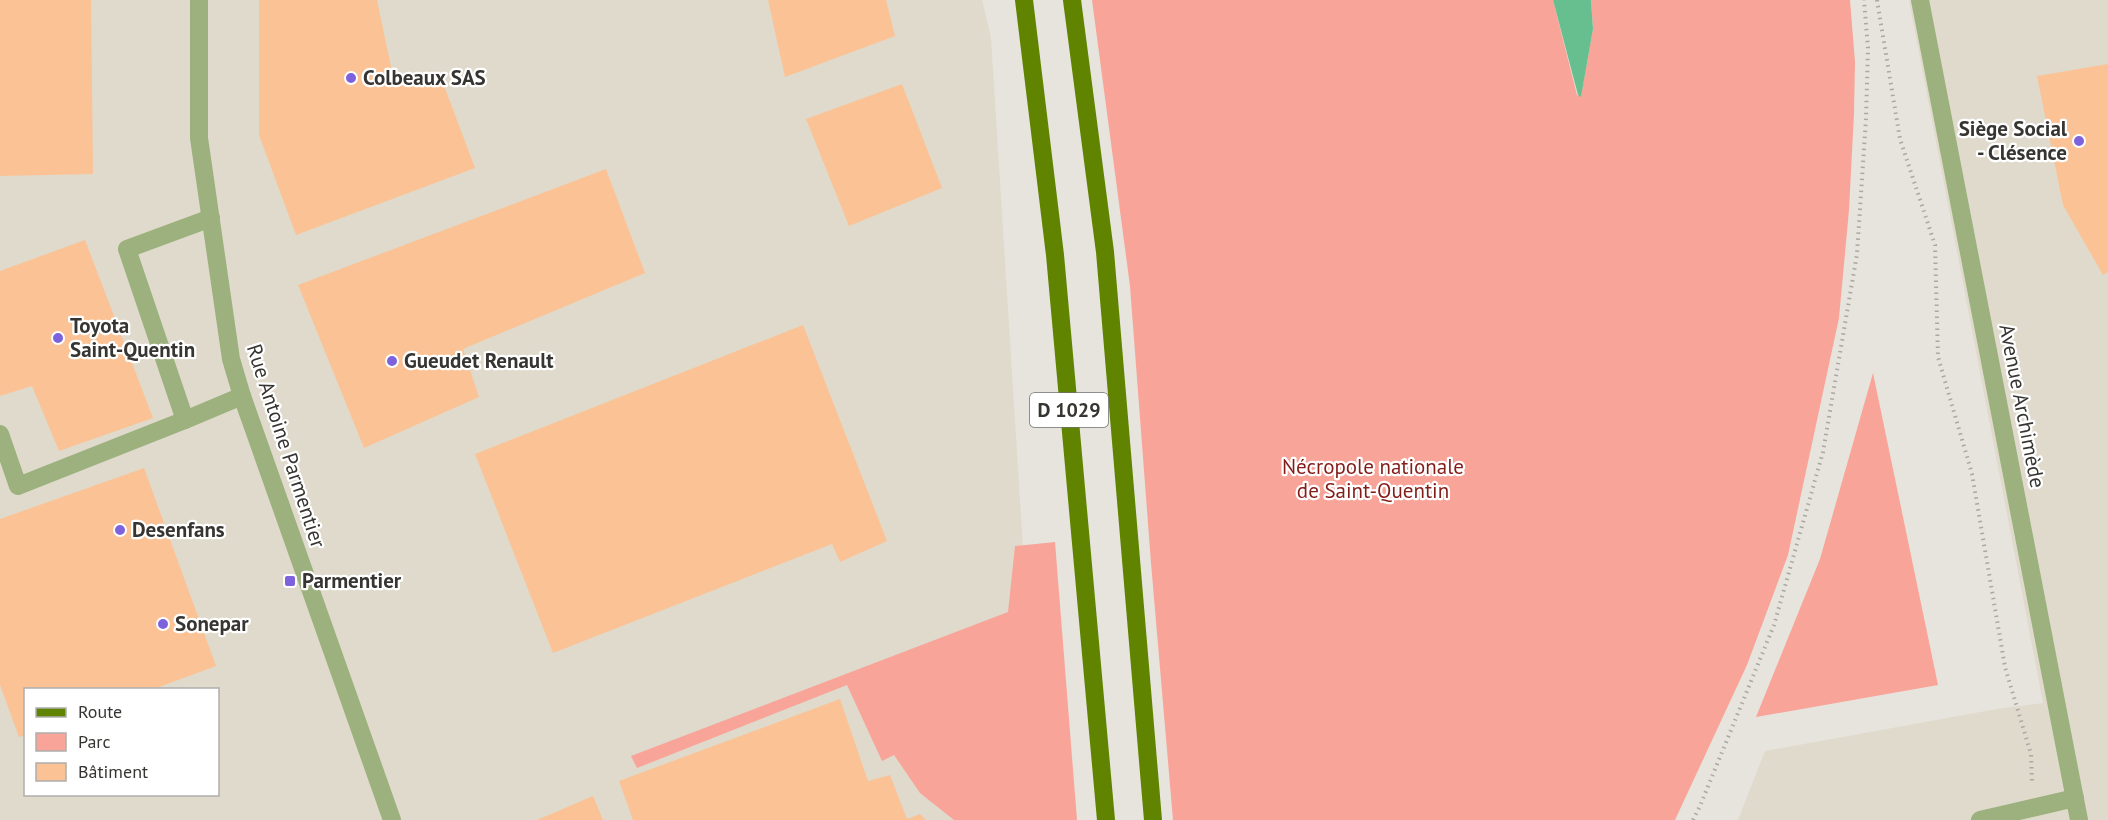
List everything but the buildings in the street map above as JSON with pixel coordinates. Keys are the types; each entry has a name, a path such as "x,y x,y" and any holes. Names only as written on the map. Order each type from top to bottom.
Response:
{"main road":[{"name":"D 1029","path":"1024,0 1056,267 1106,820"},
{"name":"D 1029","path":"1072,0 1105,252 1153,820"}],"street":[{"name":"Rue Antoine Parmentier","path":"199,0 199,138 231,359 242,396 392,820"},
{"name":"Avenue Archimède","path":"1920,0 2079,820"},
{"path":"185,420 127,249 211,218"},
{"path":"0,434 18,486 242,396"},
{"path":"1980,820 2075,798"}],"path":[{"path":"1692,820 1700,806 1774,625 1823,452 1857,254 1868,48 1864,0"},
{"path":"1877,0 1900,139 1935,245 1938,357 1971,474 2005,667 2031,753 2033,809"}],"shaded area":[{"path":"0,0 982,0 991,38 1040,820 0,820"},
{"path":"1553,0 1591,0 1593,29 1581,97 1578,95"},
{"path":"1909,0 2108,0 2108,820 1738,820 1765,751 1997,709 2043,703"}],"green space":[{"name":"Nécropole nationale de Saint-Quentin","path":"1092,0 1553,0 1577,95 1581,96 1593,29 1591,0 1850,0 1855,62 1854,113 1849,210 1839,318 1788,555 1747,665 1675,820 1173,820 1130,286"},
{"path":"1873,373 1938,685 1756,717 1820,559"},
{"path":"1055,542 1077,820 954,820 920,793 894,755 882,761 847,685 637,768 631,756 1008,612 1015,546"}],"place":[{"name":"Colbeaux SAS","path":"351,78"},
{"name":"Siège Social - Clésence","path":"2079,141"},
{"name":"Toyota Saint-Quentin","path":"58,338"},
{"name":"Gueudet Renault","path":"392,361"},
{"name":"Desenfans","path":"120,530"},
{"name":"Parmentier","path":"290,581"},
{"name":"Sonepar","path":"163,624"}]}
